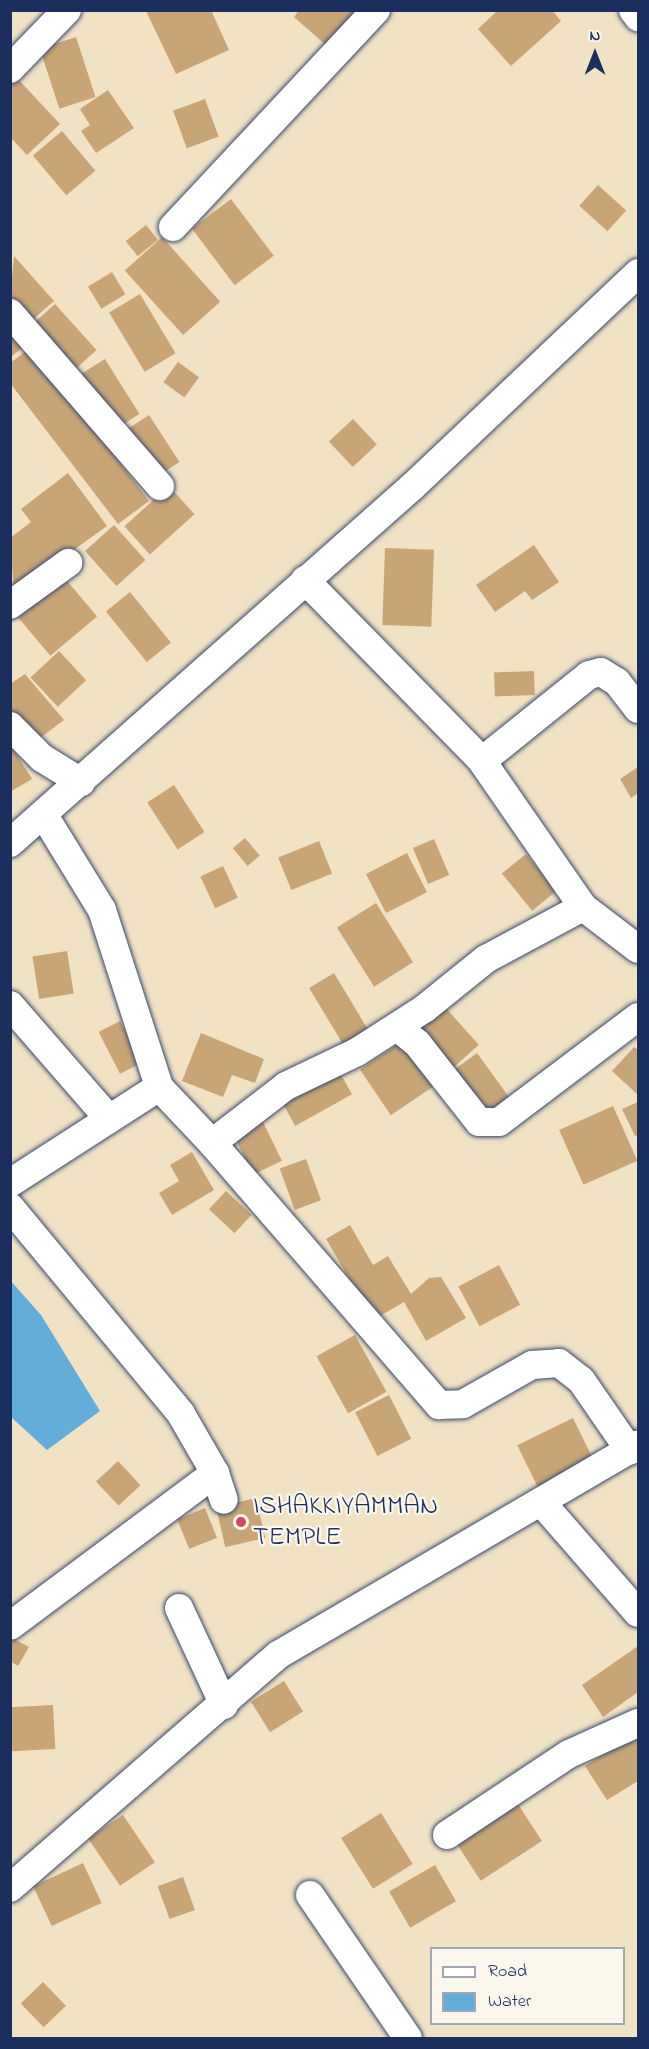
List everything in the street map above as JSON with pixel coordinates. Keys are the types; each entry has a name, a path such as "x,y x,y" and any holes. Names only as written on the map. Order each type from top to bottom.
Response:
{"street":[{"path":"10,69 67,10"},
{"path":"173,227 376,10"},
{"path":"633,10 639,17"},
{"path":"10,843 45,817 639,273"},
{"path":"10,313 160,486"},
{"path":"10,605 68,563"},
{"path":"305,580 483,761 583,907 639,950"},
{"path":"483,761 589,675 601,672 617,682 639,709"},
{"path":"10,726 42,758 81,782"},
{"path":"12,1883 224,1705 278,1655 634,1448 581,1380 559,1363 532,1365 463,1404 439,1405 212,1143 159,1087 102,910 45,817"},
{"path":"212,1143 286,1086 397,1027 486,959 583,907"},
{"path":"10,1005 109,1119"},
{"path":"397,1027 417,1043 479,1122 499,1122 639,1017"},
{"path":"10,1183 159,1087"},
{"path":"10,1207 181,1414 215,1473 224,1500"},
{"path":"10,1626 215,1473"},
{"path":"541,1502 639,1613"},
{"path":"179,1608 224,1705"},
{"path":"447,1835 569,1754 639,1723"},
{"path":"310,1895 408,2038"}],"water":[{"path":"10,1280 41,1315 100,1411 47,1450 11,1417"}],"building":[{"path":"211,10 229,50 176,74 146,11"},
{"path":"299,10 350,10 372,30 344,61 294,17"},
{"path":"498,10 552,10 561,21 511,66 478,29"},
{"path":"76,37 95,97 59,109 40,49"},
{"path":"16,77 60,124 27,155 10,137 10,82"},
{"path":"108,90 134,128 96,153 81,131 90,125 80,109"},
{"path":"205,99 219,137 187,148 173,111"},
{"path":"62,131 95,171 66,195 33,155"},
{"path":"598,185 626,210 608,231 579,206"},
{"path":"231,199 274,256 235,285 192,228"},
{"path":"146,225 158,240 138,256 126,241"},
{"path":"162,237 220,302 183,335 125,270"},
{"path":"14,256 54,301 31,321 10,298"},
{"path":"112,272 125,294 101,309 88,286"},
{"path":"140,294 176,353 145,372 109,313"},
{"path":"55,304 96,350 74,370 33,324"},
{"path":"10,328 25,345 10,358"},
{"path":"32,347 149,501 118,524 10,383 10,363"},
{"path":"105,359 139,414 115,429 80,374"},
{"path":"178,362 199,377 184,398 163,382"},
{"path":"149,415 179,462 158,476 127,429"},
{"path":"353,419 377,445 353,467 329,442"},
{"path":"68,473 107,526 14,593 10,538 31,522 21,509"},
{"path":"169,486 194,514 150,554 124,526"},
{"path":"114,525 145,560 116,586 85,551"},
{"path":"534,545 559,582 532,600 525,591 495,612 476,585"},
{"path":"385,548 434,550 431,627 382,625"},
{"path":"63,576 97,617 50,656 16,615"},
{"path":"130,592 171,643 147,662 106,612"},
{"path":"59,651 86,680 58,707 30,678"},
{"path":"534,671 535,695 495,696 494,672"},
{"path":"25,674 64,720 32,744 10,713 10,684"},
{"path":"10,744 32,779 10,792"},
{"path":"638,767 638,793 631,798 620,779"},
{"path":"174,785 204,832 178,849 147,802"},
{"path":"245,838 260,856 248,866 233,848"},
{"path":"434,839 449,875 428,884 413,848"},
{"path":"319,841 332,873 291,890 278,857"},
{"path":"407,853 427,892 386,913 366,874"},
{"path":"526,854 556,891 532,911 502,874"},
{"path":"223,866 238,898 215,908 200,877"},
{"path":"376,903 413,962 374,987 337,927"},
{"path":"67,951 74,993 39,999 32,956"},
{"path":"334,973 370,1032 345,1047 309,988"},
{"path":"444,1006 479,1045 449,1071 414,1033"},
{"path":"120,1021 141,1063 120,1074 99,1032"},
{"path":"201,1033 264,1059 255,1083 232,1075 223,1097 182,1081"},
{"path":"404,1040 435,1086 391,1115 360,1070"},
{"path":"634,1047 638,1050 638,1095 612,1071"},
{"path":"477,1053 511,1099 487,1116 454,1070"},
{"path":"338,1069 352,1094 295,1126 281,1101"},
{"path":"638,1102 638,1135 635,1136 622,1109"},
{"path":"613,1106 637,1161 584,1185 559,1130"},
{"path":"263,1122 282,1161 253,1175 234,1136"},
{"path":"192,1152 214,1190 172,1215 159,1193 179,1181 170,1165"},
{"path":"306,1159 321,1200 295,1210 280,1169"},
{"path":"226,1191 252,1215 235,1233 209,1209"},
{"path":"350,1225 373,1265 388,1256 411,1294 429,1278 441,1277 466,1318 426,1341 404,1302 373,1320 326,1239"},
{"path":"499,1265 520,1305 480,1326 458,1287"},
{"path":"355,1335 387,1392 348,1413 317,1356"},
{"path":"389,1395 411,1439 377,1456 355,1412"},
{"path":"573,1418 595,1463 539,1490 517,1445"},
{"path":"118,1461 141,1485 119,1506 96,1481"},
{"name":"ISHAKKIYAMMAN TEMPLE","path":"256,1498 265,1538 225,1547 216,1507"},
{"path":"205,1508 217,1538 189,1549 177,1519"},
{"path":"10,1637 29,1647 18,1666 10,1661"},
{"path":"638,1646 638,1692 603,1717 582,1685"},
{"path":"284,1681 303,1712 270,1732 251,1702"},
{"path":"53,1705 55,1749 12,1751 10,1707"},
{"path":"638,1733 638,1781 607,1800 585,1766"},
{"path":"518,1804 542,1841 481,1881 457,1844"},
{"path":"381,1813 413,1864 373,1889 341,1838"},
{"path":"123,1815 155,1862 120,1886 88,1838"},
{"path":"83,1863 102,1903 52,1926 33,1886"},
{"path":"435,1865 456,1901 410,1928 389,1892"},
{"path":"183,1877 195,1910 170,1919 158,1886"},
{"path":"43,1982 66,2006 44,2027 21,2004"}],"place":[{"name":"ISHAKKIYAMMAN TEMPLE","path":"241,1522"}]}
